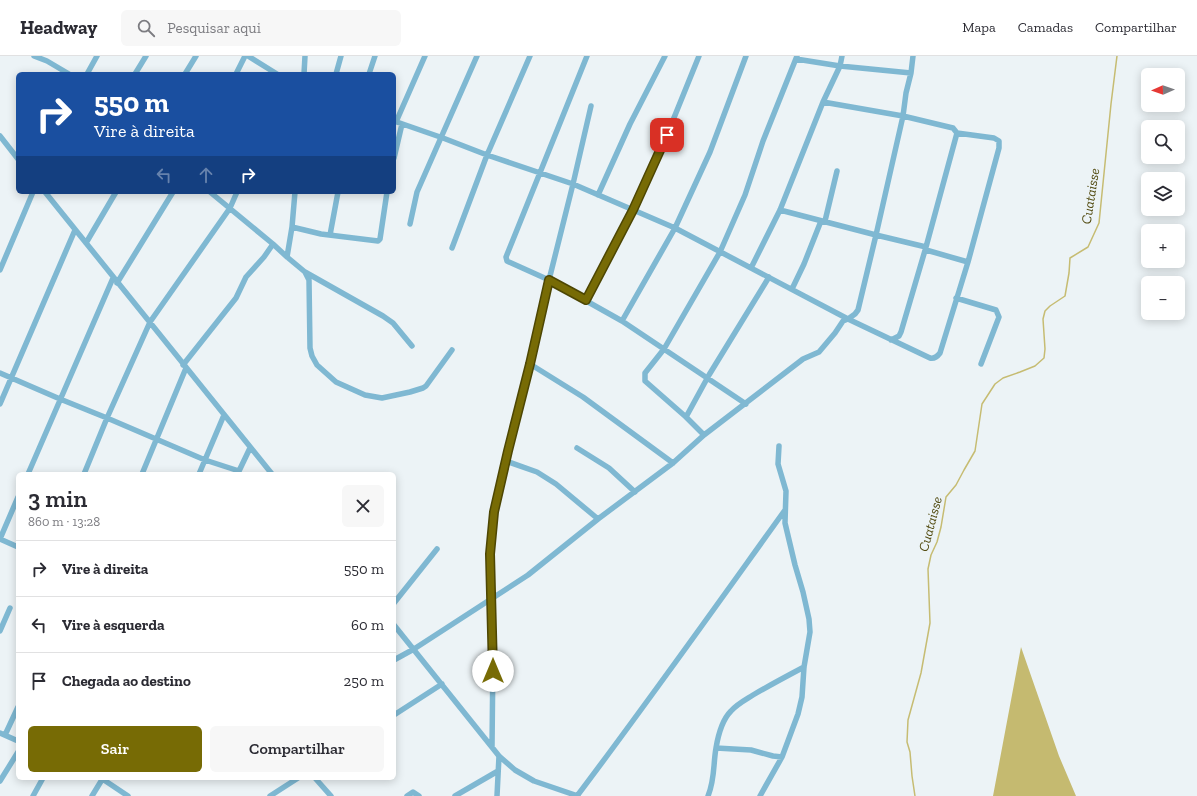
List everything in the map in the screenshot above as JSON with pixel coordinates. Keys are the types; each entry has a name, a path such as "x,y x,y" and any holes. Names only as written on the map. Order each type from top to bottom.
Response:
{"street":[{"path":"34,56 47,61 66,72"},
{"path":"88,72 98,56"},
{"path":"136,72 146,56"},
{"path":"186,72 196,56"},
{"path":"237,72 247,56 274,72"},
{"path":"304,72 305,56"},
{"path":"337,72 341,56"},
{"path":"370,72 375,56"},
{"path":"396,134 397,122 425,56"},
{"path":"410,224 417,192 477,56"},
{"path":"452,248 487,155 530,56"},
{"path":"587,56 506,259 509,262 549,280 622,321 708,377 746,404"},
{"path":"598,195 630,124 665,56"},
{"path":"586,300 633,210 667,135 699,56"},
{"path":"622,321 676,228 710,152 746,56"},
{"path":"751,268 780,210 840,66 842,56"},
{"path":"396,659 414,650 528,575 598,519 673,463 704,435 803,359 819,352 843,321 856,314 876,235 903,116 913,56"},
{"path":"704,435 645,381 645,373 664,349 720,252 745,195 763,141 797,57 840,66 911,73"},
{"path":"824,102 903,116 954,128 957,133 926,248 901,332 899,336 891,340"},
{"path":"492,747 493,655 490,554 494,512 591,106"},
{"path":"397,122 487,155 573,184 676,228 848,319 930,358 934,358 940,353 968,262 1000,148 997,139 957,133"},
{"path":"0,136 16,156"},
{"path":"792,289 823,221 837,171"},
{"path":"0,270 32,194"},
{"path":"47,194 270,472"},
{"path":"86,244 115,194"},
{"path":"117,283 172,194"},
{"path":"212,194 304,272 393,323 412,346"},
{"path":"85,472 150,322 230,208 236,194"},
{"path":"287,257 292,227 295,194"},
{"path":"330,235 338,194"},
{"path":"292,227 321,234 376,242 380,240 387,194"},
{"path":"780,210 926,248 968,262"},
{"path":"0,404 75,230"},
{"path":"143,472 185,367 236,298 246,277 264,257 273,244"},
{"path":"304,272 309,283 310,348 312,356 317,365 336,382 365,395 377,397 387,397 423,388 429,383 452,350"},
{"path":"686,417 708,377 769,277"},
{"path":"29,472 113,278"},
{"path":"956,298 996,310 998,313 999,317 981,364"},
{"path":"530,364 583,397 673,463"},
{"path":"0,373 236,472"},
{"path":"200,472 224,415"},
{"path":"760,796 782,757 798,714 802,697 804,667 810,632 809,618 785,523 786,491 778,464 779,446"},
{"path":"239,472 250,448"},
{"path":"577,448 610,468 635,492"},
{"path":"506,461 537,472 556,484 598,519"},
{"path":"16,502 0,539 16,546"},
{"path":"396,628 499,756 515,770 534,781 577,796 637,716 785,510"},
{"path":"396,600 437,548"},
{"path":"0,630 10,608"},
{"path":"708,796 714,778 716,748 724,721 730,711 738,704 775,682 804,667"},
{"path":"396,714 442,684"},
{"path":"16,711 3,734 16,740"},
{"path":"716,748 751,750 782,757"},
{"path":"0,781 16,755"},
{"path":"498,796 499,756"},
{"path":"455,796 498,771"},
{"path":"33,796 41,780"},
{"path":"92,796 101,780"},
{"path":"105,780 128,796"},
{"path":"270,796 295,780"},
{"path":"317,780 331,796"},
{"path":"407,796 413,792 419,796"}],"shaded area":[{"path":"1021,647 1059,756 1076,796 993,796"}],"waterway":[{"name":"Cuataisse","path":"915,796 910,752 907,742 908,720 921,673 930,623 928,569 931,555 937,542 941,527 946,497 956,485 975,451 982,404 995,384 1003,378 1035,366 1044,358 1045,349 1043,319 1045,311 1065,296 1070,258 1088,247 1099,223 1117,56"}],"route":[{"path":"493,671 490,554 494,512 549,280 586,300 633,210 667,135"}]}
